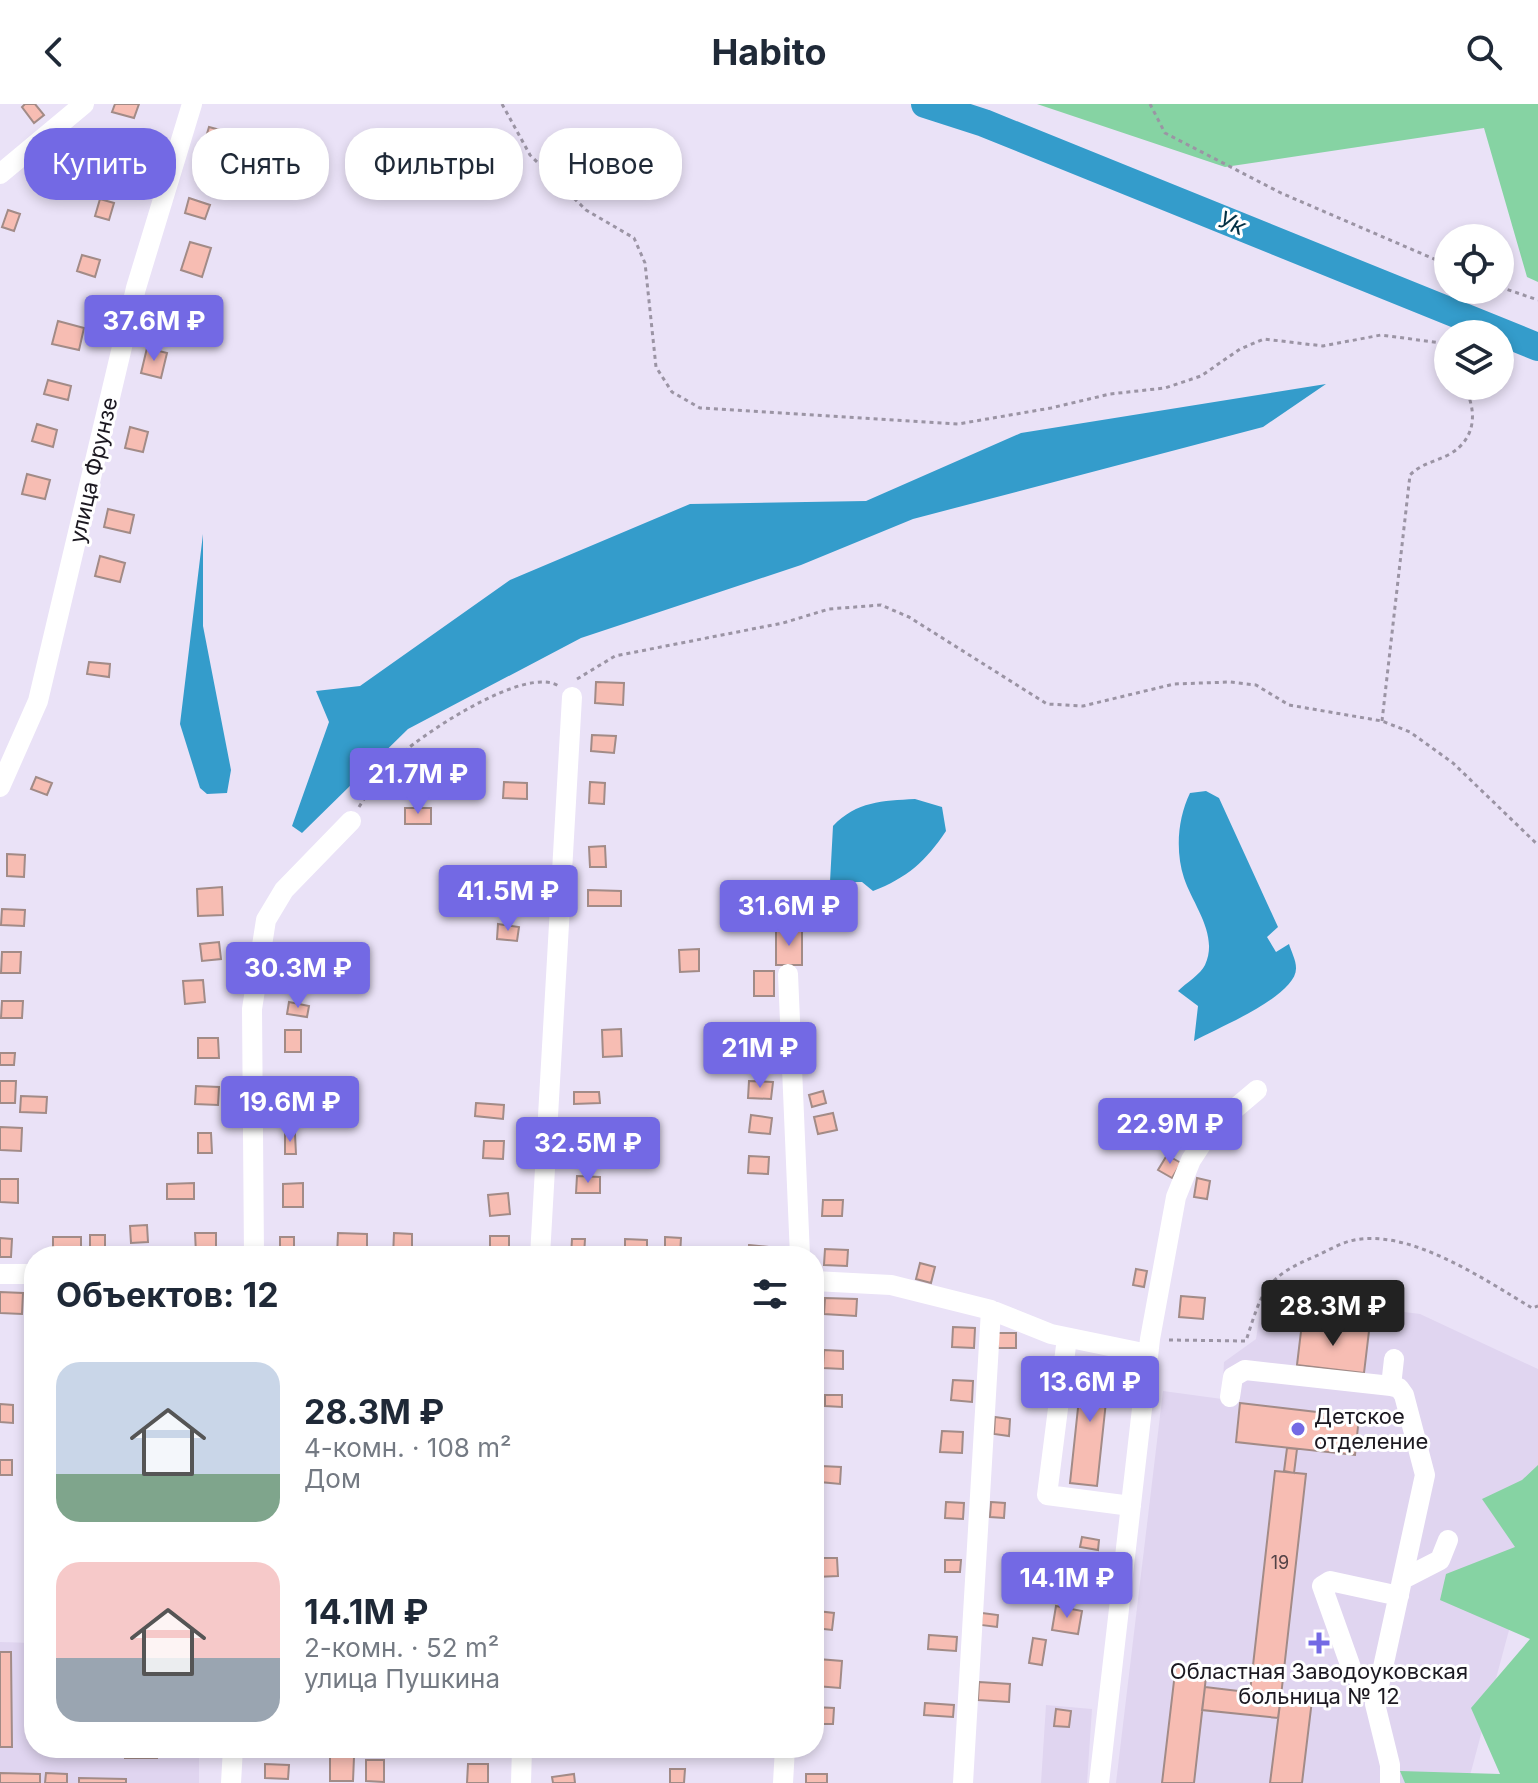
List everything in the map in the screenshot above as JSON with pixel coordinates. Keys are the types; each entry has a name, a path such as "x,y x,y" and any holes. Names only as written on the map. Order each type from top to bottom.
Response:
{"street":[{"path":"0,174 84,104"},
{"name":"улица Фрунзе","path":"0,787 38,701 136,288 192,104"},
{"path":"541,1246 572,697"},
{"path":"254,1246 252,1009 266,920 284,890 351,821"},
{"path":"788,974 800,1246"},
{"path":"1099,1783 1149,1346 1176,1197 1191,1160 1212,1128 1257,1090"},
{"path":"0,1274 24,1274"},
{"path":"824,1282 891,1285 991,1310 1067,1338 1149,1346"},
{"path":"963,1783 991,1310"},
{"path":"1067,1338 1047,1495 1131,1506"},
{"path":"1391,1386 1394,1359"},
{"path":"1230,1397 1233,1377 1245,1370 1391,1386 1399,1388 1404,1395 1425,1475 1375,1704 1390,1765 1390,1783"},
{"path":"1379,1687 1363,1684 1353,1673 1322,1586 1330,1581 1401,1587 1440,1560 1448,1540"},
{"path":"231,1783 232,1758"},
{"path":"521,1783 522,1758"},
{"path":"783,1783 784,1758"}],"path":[{"path":"502,104 530,155 586,210 634,238 645,263 656,367 672,392 700,408 958,424 1110,394 1165,388 1201,376 1240,349 1264,339 1323,346 1381,335 1434,342"},
{"path":"1150,104 1165,133 1281,193 1434,259"},
{"path":"1514,292 1538,300"},
{"path":"1382,721 1410,475 1421,465 1451,453 1465,440 1475,420 1472,400"},
{"path":"351,821 373,784 394,760 466,710 520,682 554,683 572,697 575,680 615,656 783,623 829,609 881,605 909,617 1047,704 1083,706 1174,684 1230,682 1256,685 1289,705 1382,721 1410,732 1453,763 1538,845"},
{"path":"1149,1346 1246,1341 1262,1290 1293,1266 1352,1241 1401,1241 1474,1274 1532,1308 1538,1306"}],"shaded area":[{"name":"Областная Заводоуковская больница № 12","path":"1263,1294 1420,1314 1538,1369 1538,1522 1468,1783 1116,1783 1163,1391 1222,1399 1224,1362 1256,1339"},
{"path":"0,1642 24,1643 24,1758 199,1758 199,1783 0,1783"},
{"path":"1046,1705 1092,1709 1087,1783 1041,1783"}],"green space":[{"path":"1037,104 1538,104 1538,282 1527,277 1484,128 1225,167"},
{"path":"1538,1465 1538,1783 1405,1783 1400,1771 1500,1774 1471,1708 1530,1639 1440,1600 1446,1574 1515,1547 1482,1499 1522,1480"}],"water":[{"path":"1326,384 1263,427 913,519 801,565 581,638 408,729 302,833 292,826 329,722 316,691 360,686 510,580 690,504 866,501 1021,433"},
{"path":"203,534 203,626 231,770 227,793 207,794 200,788 180,724"},
{"path":"1206,791 1219,798 1278,927 1267,937 1276,952 1289,944 1296,968 1293,979 1270,1000 1194,1041 1198,1006 1178,991 1205,965 1209,943 1203,920 1184,878 1179,856 1179,834 1190,793"},
{"path":"915,799 942,807 946,831 923,860 906,874 873,891 862,882 830,882 833,826 861,807"}],"building":[{"path":"35,104 44,115 34,123 22,107"},
{"path":"115,104 139,104 134,118 112,112"},
{"path":"189,198 210,205 205,219 185,213"},
{"path":"100,200 114,203 109,220 95,216"},
{"path":"8,210 20,214 14,231 2,227"},
{"path":"190,242 211,248 202,277 181,270"},
{"path":"82,255 100,260 95,277 77,271"},
{"path":"58,321 84,328 79,350 52,344"},
{"path":"147,348 167,353 161,378 141,373"},
{"path":"48,380 71,386 68,400 44,394"},
{"path":"37,424 57,430 53,447 32,441"},
{"path":"130,427 148,432 143,452 125,448"},
{"path":"27,474 50,480 45,499 22,494"},
{"path":"108,509 134,515 130,533 104,527"},
{"path":"100,556 125,563 120,582 95,576"},
{"path":"89,662 110,664 109,677 87,674"},
{"path":"596,682 624,683 623,705 595,703"},
{"path":"592,735 616,736 614,753 591,751"},
{"path":"36,777 52,783 47,795 31,789"},
{"path":"504,782 527,783 527,799 503,798"},
{"path":"590,782 605,783 604,804 589,803"},
{"path":"405,808 431,808 431,824 405,824"},
{"path":"605,846 606,867 590,867 589,847"},
{"path":"7,854 25,855 24,877 7,876"},
{"path":"497,867 518,868 518,882 496,881"},
{"path":"222,887 223,915 198,916 197,889"},
{"path":"588,890 621,891 621,906 588,906"},
{"path":"2,909 25,910 24,926 1,925"},
{"path":"498,924 519,927 517,941 497,939"},
{"path":"776,930 802,930 802,965 776,965"},
{"path":"219,942 221,959 202,961 200,944"},
{"path":"299,948 316,949 316,967 298,966"},
{"path":"699,949 699,971 680,972 679,950"},
{"path":"2,952 21,952 20,973 1,973"},
{"path":"754,971 774,971 774,996 754,996"},
{"path":"203,980 205,1002 185,1004 183,981"},
{"path":"2,1001 23,1001 22,1018 1,1018"},
{"path":"289,1002 309,1006 307,1017 287,1014"},
{"path":"621,1029 622,1056 603,1057 602,1030"},
{"path":"285,1030 301,1030 301,1052 285,1052"},
{"path":"770,1031 772,1049 759,1051 757,1033"},
{"path":"198,1038 218,1038 219,1058 198,1058"},
{"path":"0,1053 15,1053 14,1065 0,1065"},
{"path":"0,1081 16,1081 15,1103 0,1103"},
{"path":"749,1081 773,1082 771,1099 748,1098"},
{"path":"285,1085 300,1085 301,1104 285,1105"},
{"path":"196,1086 219,1087 218,1105 195,1104"},
{"path":"823,1091 826,1103 812,1107 809,1095"},
{"path":"574,1092 599,1092 600,1103 574,1104"},
{"path":"21,1096 47,1097 46,1113 20,1112"},
{"path":"476,1103 504,1105 503,1119 475,1116"},
{"path":"833,1113 837,1130 818,1134 814,1117"},
{"path":"751,1115 772,1118 770,1134 749,1132"},
{"path":"570,1124 598,1125 598,1145 570,1144"},
{"path":"0,1127 22,1128 21,1151 0,1150"},
{"path":"198,1133 211,1133 212,1153 198,1153"},
{"path":"285,1134 295,1134 296,1154 285,1154"},
{"path":"484,1141 504,1141 503,1159 483,1158"},
{"path":"1167,1155 1181,1163 1172,1178 1158,1170"},
{"path":"749,1156 769,1157 768,1174 748,1173"},
{"path":"577,1176 600,1177 600,1193 576,1193"},
{"path":"1197,1178 1210,1181 1207,1199 1194,1197"},
{"path":"0,1179 18,1179 18,1203 0,1202"},
{"path":"194,1183 194,1199 167,1199 167,1184"},
{"path":"303,1183 303,1207 283,1207 283,1184"},
{"path":"508,1193 510,1214 490,1216 488,1195"},
{"path":"823,1200 843,1200 842,1216 822,1216"},
{"path":"147,1225 148,1242 131,1243 130,1226"},
{"path":"195,1233 216,1233 216,1246 196,1246"},
{"path":"338,1233 367,1234 367,1246 337,1246"},
{"path":"394,1233 412,1234 412,1246 393,1246"},
{"path":"90,1235 105,1235 105,1246 90,1246"},
{"path":"490,1236 509,1236 509,1246 490,1246"},
{"path":"53,1237 81,1237 81,1246 53,1246"},
{"path":"280,1237 294,1237 294,1246 280,1246"},
{"path":"665,1237 681,1238 681,1246 665,1246"},
{"path":"0,1238 12,1239 11,1257 0,1257"},
{"path":"572,1239 585,1239 585,1246 572,1246"},
{"path":"625,1239 647,1240 647,1246 625,1246"},
{"path":"825,1249 848,1250 847,1266 824,1265"},
{"path":"920,1263 935,1267 931,1283 916,1279"},
{"path":"1136,1269 1147,1271 1144,1287 1133,1285"},
{"path":"0,1292 23,1293 22,1314 0,1313"},
{"path":"1181,1296 1205,1298 1203,1319 1179,1317"},
{"path":"825,1298 857,1299 856,1316 824,1314"},
{"path":"1302,1323 1369,1331 1364,1373 1297,1365"},
{"path":"953,1327 975,1328 974,1348 952,1347"},
{"path":"998,1333 1016,1333 1016,1348 998,1348"},
{"path":"824,1350 843,1351 843,1369 824,1368"},
{"path":"1083,1361 1110,1364 1097,1486 1070,1483"},
{"path":"953,1380 973,1381 972,1402 951,1400"},
{"path":"825,1395 842,1395 842,1407 825,1406"},
{"name":"Детское отделение","path":"1240,1403 1359,1417 1355,1455 1236,1442"},
{"path":"0,1404 13,1405 13,1423 0,1422"},
{"path":"995,1417 1010,1419 1009,1436 994,1434"},
{"path":"942,1431 963,1432 962,1453 940,1452"},
{"path":"1287,1448 1297,1449 1294,1473 1284,1471"},
{"path":"0,1460 12,1460 12,1475 0,1475"},
{"path":"824,1466 841,1467 840,1484 824,1482"},
{"path":"1275,1471 1306,1474 1281,1696 1250,1692"},
{"path":"946,1502 964,1503 963,1519 945,1518"},
{"path":"991,1502 1005,1503 1004,1518 990,1517"},
{"path":"1082,1537 1099,1540 1098,1550 1080,1547"},
{"path":"824,1558 837,1558 838,1576 824,1577"},
{"path":"945,1560 961,1560 960,1572 945,1572"},
{"path":"1056,1606 1082,1611 1078,1634 1052,1630"},
{"path":"824,1612 834,1613 832,1630 824,1629"},
{"path":"982,1613 998,1615 997,1627 981,1625"},
{"path":"929,1635 957,1637 956,1651 928,1649"},
{"path":"1033,1638 1046,1640 1042,1665 1029,1663"},
{"path":"0,1652 11,1652 12,1747 0,1747"},
{"path":"824,1660 842,1661 840,1688 824,1687"},
{"path":"1176,1664 1207,1668 1194,1783 1162,1783"},
{"path":"979,1682 1010,1684 1009,1702 978,1700"},
{"path":"1205,1687 1281,1696 1278,1718 1202,1710"},
{"path":"1281,1696 1312,1700 1302,1783 1270,1783"},
{"path":"925,1703 954,1705 953,1717 924,1715"},
{"path":"824,1708 834,1708 833,1724 824,1724"},
{"path":"1056,1709 1071,1711 1069,1727 1054,1726"},
{"path":"330,1758 354,1758 353,1781 330,1781"},
{"path":"366,1760 384,1760 384,1782 366,1781"},
{"path":"265,1764 289,1765 288,1779 265,1778"},
{"path":"468,1764 488,1764 488,1783 467,1783"},
{"path":"670,1769 685,1769 684,1783 670,1783"},
{"path":"0,1773 40,1774 40,1783 0,1783"},
{"path":"46,1773 67,1774 67,1783 45,1783"},
{"path":"574,1774 575,1783 553,1783 552,1777"},
{"path":"806,1774 827,1774 827,1783 806,1783"},
{"path":"79,1778 126,1779 126,1783 79,1783"}],"waterway":[{"name":"Ук","path":"925,104 984,123 1538,347"}],"place":[{"name":"Детское отделение","path":"1298,1429"},
{"name":"Областная Заводоуковская больница № 12","path":"1319,1643"}]}
